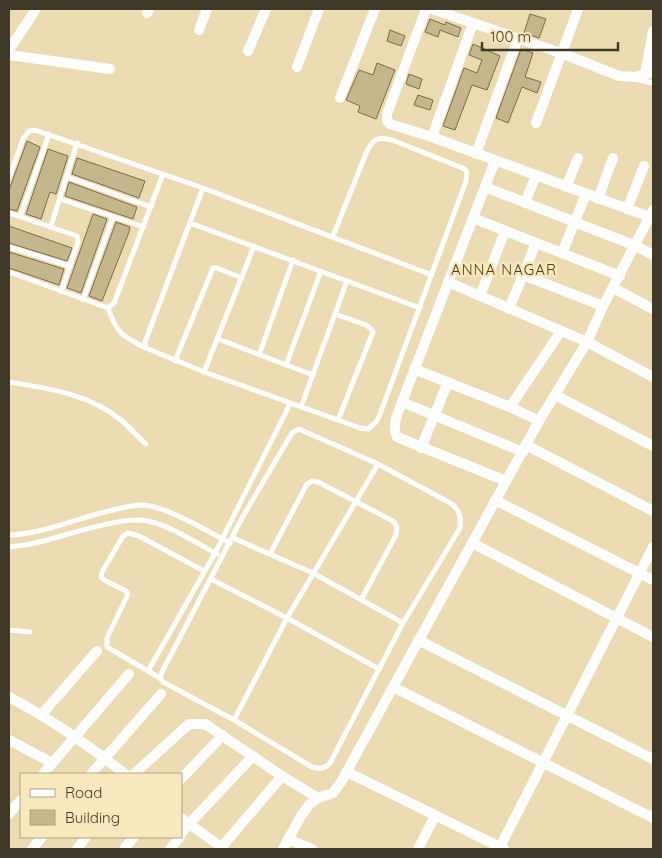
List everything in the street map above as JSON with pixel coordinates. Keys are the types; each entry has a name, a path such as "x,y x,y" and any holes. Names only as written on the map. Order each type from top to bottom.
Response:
{"street":[{"path":"9,50 36,9"},
{"path":"199,30 207,9"},
{"path":"248,51 266,9"},
{"path":"297,67 319,9"},
{"path":"340,98 375,9"},
{"path":"283,849 309,805 318,798 333,793 346,772 539,421 587,342 651,214 627,209 432,137 390,124 386,118 426,9"},
{"path":"432,9 562,53 619,76 627,77 649,74 653,31"},
{"path":"536,123 578,9"},
{"path":"432,137 473,23"},
{"path":"476,154 518,38"},
{"path":"9,55 110,69"},
{"path":"566,187 578,158"},
{"path":"598,198 613,158"},
{"path":"495,161 394,425 395,434 421,448 506,481"},
{"path":"627,209 644,166"},
{"path":"525,203 536,175"},
{"path":"485,187 636,246 653,255"},
{"path":"562,253 586,194"},
{"path":"472,218 620,276"},
{"path":"480,296 505,230"},
{"path":"509,309 536,243"},
{"path":"523,275 604,306"},
{"path":"448,282 587,342 653,377"},
{"path":"613,288 653,309"},
{"path":"510,407 561,331"},
{"path":"414,369 510,407 539,421"},
{"path":"421,448 448,382"},
{"path":"555,395 653,446"},
{"path":"402,402 524,449 653,511"},
{"path":"496,500 653,580"},
{"path":"472,543 653,637"},
{"path":"346,772 502,848 543,762 653,547"},
{"path":"418,640 653,759"},
{"path":"42,714 98,651"},
{"path":"45,773 129,674"},
{"path":"393,687 653,818"},
{"path":"92,773 161,694"},
{"path":"9,697 42,714 124,773"},
{"path":"135,773 189,724 205,724 318,798"},
{"path":"182,778 223,735"},
{"path":"9,740 52,763"},
{"path":"253,756 185,821 222,849 282,776"},
{"path":"418,849 435,816"},
{"path":"32,849 41,838"},
{"path":"77,849 85,838"},
{"path":"124,849 133,838"},
{"path":"170,849 178,838"},
{"path":"288,839 312,849"}],"lane":[{"path":"627,77 653,84"},
{"path":"9,178 23,139 29,131 35,130 203,188 432,275"},
{"path":"20,217 49,134"},
{"path":"108,308 115,326 120,332 125,337 146,348 175,361 290,404 364,429 376,422 420,308 466,181 467,173 461,166 392,140 375,139 367,151 333,236"},
{"path":"51,226 77,143"},
{"path":"108,308 114,303 163,174"},
{"path":"67,177 152,207"},
{"path":"146,348 145,342 203,188"},
{"path":"60,199 144,227"},
{"path":"9,214 75,234 78,238 61,292"},
{"path":"83,300 113,217"},
{"path":"190,224 293,260 420,308"},
{"path":"204,372 254,246"},
{"path":"9,247 70,266"},
{"path":"259,355 293,260"},
{"path":"175,361 213,268 242,278"},
{"path":"286,365 321,271"},
{"path":"9,272 108,308"},
{"path":"301,407 347,281"},
{"path":"335,314 366,325 373,332 338,420"},
{"path":"218,339 313,376"},
{"path":"9,382 62,391 94,404 120,419 146,444"},
{"path":"148,671 215,553 290,404"},
{"path":"160,678 247,510 289,438 296,430 307,432 378,464 452,504 458,510 461,519 460,528 403,623 330,763 324,768 312,767 107,647 107,638 128,594 101,577 123,536 128,533 139,536 204,571"},
{"path":"234,720 287,618 378,464"},
{"path":"270,554 307,484 310,482 318,482 356,501 393,520 397,527 396,535 361,600"},
{"path":"9,535 38,530 104,512 132,506 143,506 168,513 222,539 232,540 270,554 313,573 403,623"},
{"path":"9,547 33,544 122,521 146,521 180,533 222,557"},
{"path":"211,579 287,618 379,669"},
{"path":"9,630 30,632"}],"building":[{"path":"530,14 546,19 539,38 524,33"},
{"path":"430,19 445,25 446,22 461,28 458,37 440,30 438,37 425,32"},
{"path":"390,30 405,36 401,46 387,41"},
{"path":"473,44 500,56 487,90 472,85 455,130 443,126 464,68 477,73 482,60 469,55"},
{"path":"521,49 533,53 525,77 541,82 537,93 522,87 508,123 496,118"},
{"path":"377,63 395,70 376,119 358,112 360,106 346,100 359,70 373,75"},
{"path":"409,74 422,79 419,89 406,84"},
{"path":"418,95 433,100 430,110 414,105"},
{"path":"27,141 40,147 17,211 9,209 9,190"},
{"path":"48,149 68,156 56,194 50,192 41,219 26,214"},
{"path":"77,158 145,181 139,198 72,174"},
{"path":"69,182 137,207 133,219 65,196"},
{"path":"93,214 107,219 81,293 67,288"},
{"path":"116,222 130,227 102,301 89,296"},
{"path":"9,226 72,248 67,261 9,243"},
{"path":"9,252 64,269 59,285 9,268"}],"district":[{"name":"ANNA NAGAR","path":"504,269"}]}
